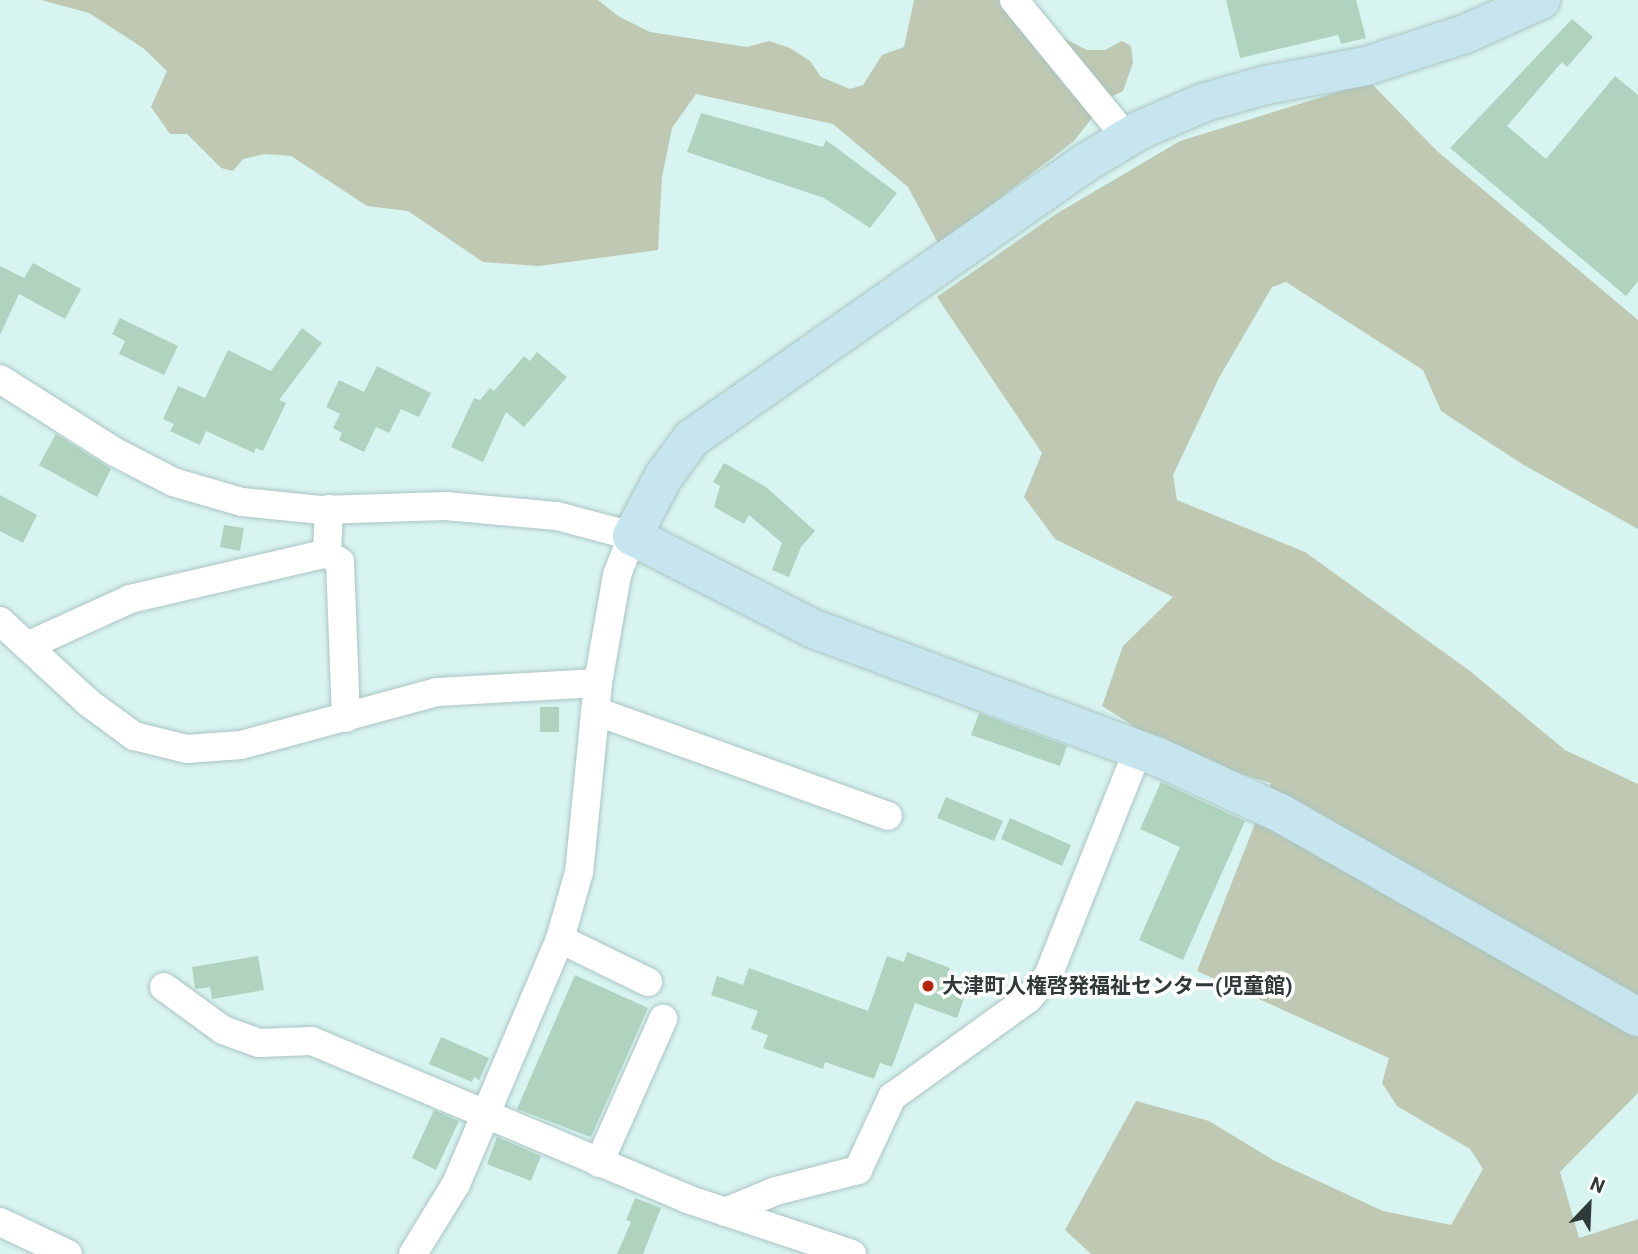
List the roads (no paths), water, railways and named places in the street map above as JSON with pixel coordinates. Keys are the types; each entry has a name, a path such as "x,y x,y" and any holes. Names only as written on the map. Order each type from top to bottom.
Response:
{"street":[{"path":"1014,0 1127,138"},
{"path":"413,1254 456,1184 560,939 579,872 598,683 617,575 632,536 664,475 692,438 1127,138 1205,102 1266,85 1366,66 1465,34 1541,0"},
{"path":"0,379 115,452 173,482 242,502 329,509 457,507 557,516 632,536 814,629 1138,750 1280,813 1638,1017"},
{"path":"327,553 329,509"},
{"path":"27,646 130,599 327,553 340,562 346,719"},
{"path":"0,621 89,703 134,736 187,749 241,745 346,719 438,692 598,683"},
{"path":"595,711 888,816"},
{"path":"725,1212 776,1191 858,1170 892,1097 1028,999 1048,975 1138,750"},
{"path":"560,939 648,982"},
{"path":"164,987 223,1030 259,1043 312,1041 599,1163 725,1212 852,1254"},
{"path":"599,1163 663,1019"},
{"path":"0,1222 68,1254"}],"place":[{"name":"大津町人権啓発福祉センター(児童館)","path":"928,986"}]}
